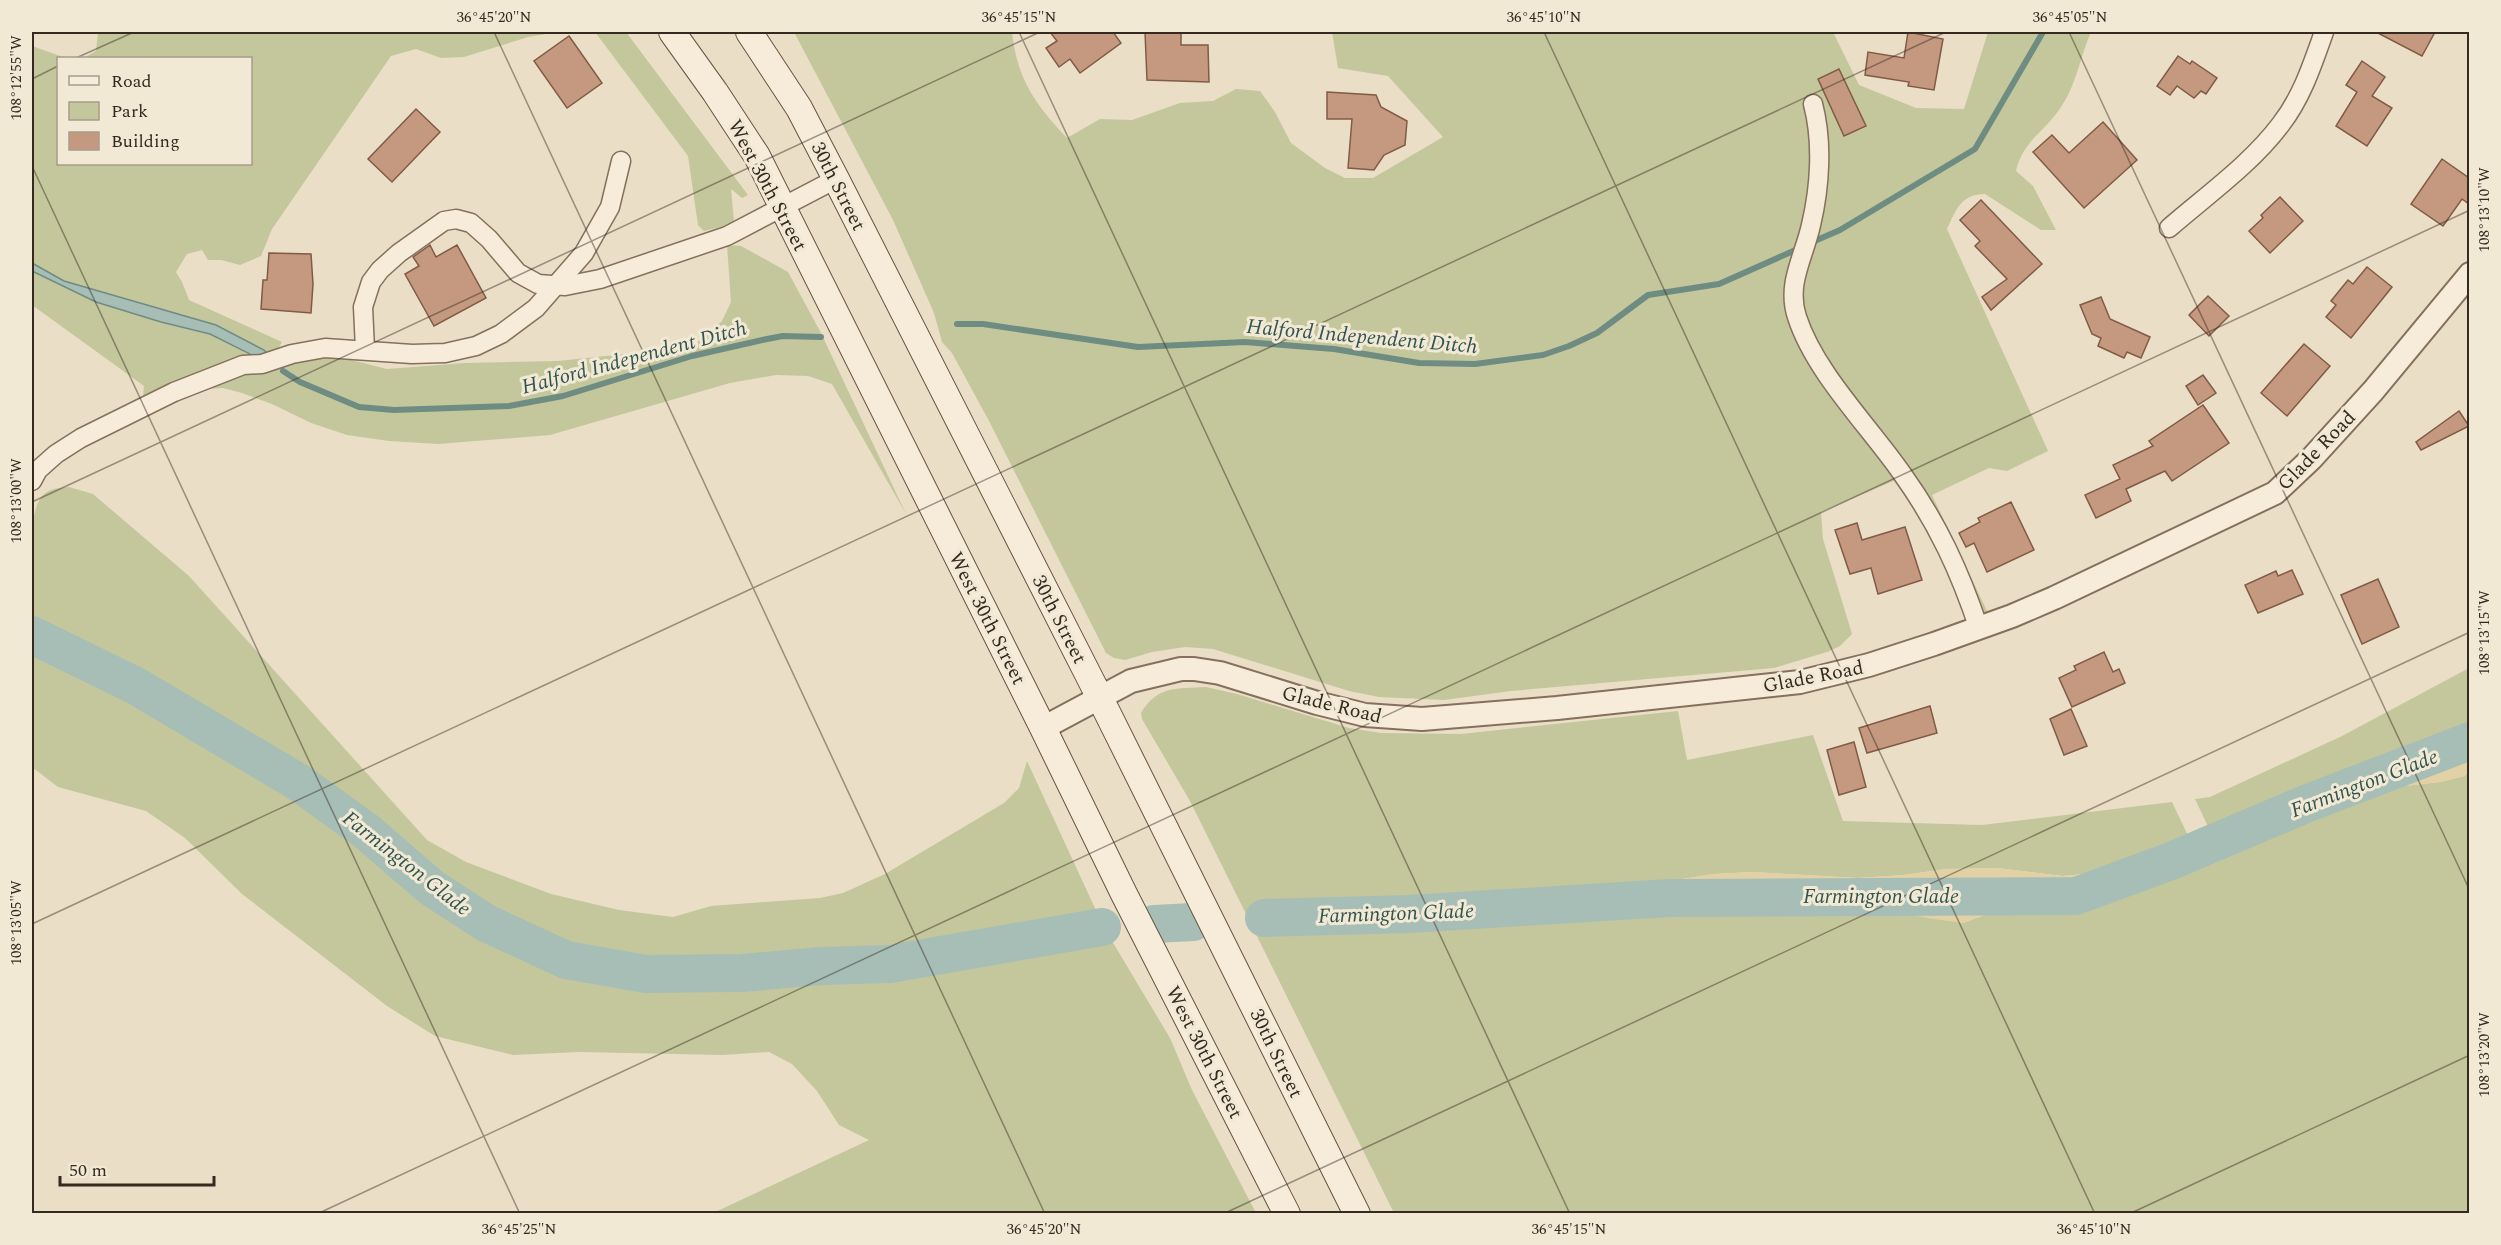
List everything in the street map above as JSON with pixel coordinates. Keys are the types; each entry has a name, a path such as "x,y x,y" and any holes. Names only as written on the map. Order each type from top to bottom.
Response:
{"main road":[{"name":"West 30th Street","path":"672,32 751,147 782,206 1124,894 1287,1214"},
{"name":"30th Street","path":"749,32 799,108 836,178 1099,696 1357,1214"}],"street":[{"path":"2169,228 2261,147 2282,123 2299,96 2324,32"},
{"path":"1812,104 1819,146 1816,192 1811,227 1797,266 1793,288 1797,318 1807,341 1829,376 1903,474 1934,521 1965,589 1979,629"},
{"path":"32,481 38,470 56,454 81,438 183,388 243,365 262,364 292,354 325,348 445,352 476,346 501,334 536,308 585,253 610,207 621,161"},
{"path":"365,349 363,307 371,282 380,270 399,253 444,221 456,219 471,223 489,239 518,273 538,284 556,285 600,279 727,236 836,178"},
{"name":"Glade Road","path":"1043,728 1099,696 1146,676 1194,669 1229,675 1317,703 1365,715 1399,719 1466,717 1800,682 1869,665 1979,629 2054,598 2275,493 2311,459 2373,391 2469,274"}],"green space":[{"path":"98,32 558,32 528,37 464,57 441,58 416,49 391,56 272,229 261,256 240,265 221,260 208,260 202,250 187,254 176,272 189,300 282,342 277,351 269,355 264,350 216,325 64,281 32,263 32,46 63,57 57,57 57,165 252,165 252,57 86,57 96,51"},
{"path":"595,32 626,32 748,195 742,198 731,189 734,221 704,231 698,225 688,156"},
{"path":"794,32 1012,32 1018,64 1029,90 1067,138 1100,119 1132,120 1180,103 1213,101 1236,89 1260,91 1275,112 1291,143 1325,168 1345,178 1373,178 1443,137 1388,76 1338,68 1332,32 1833,32 1859,85 1916,108 1964,109 1988,32 2091,32 2065,101 2023,152 2016,171 2033,186 2056,230 2041,230 1985,194 1970,197 1960,204 1947,229 2048,451 2007,471 1989,468 1932,495 1988,613 1969,619 1957,584 1898,479 1821,512 1823,539 1852,634 1840,646 1827,652 1774,668 1511,691 1444,700 1379,697 1349,691 1213,649 1185,647 1152,652 1125,660 1114,658 1106,653 989,421 952,353 942,342 934,313 893,220"},
{"path":"727,245 741,246 788,272 821,333 906,514 832,384 808,376 776,375 730,383 550,435 438,444 389,441 347,435 311,423 272,404 242,393 223,388 205,389 229,375 301,360 336,356 387,369 465,363 558,361 663,350 694,344 722,321 731,302"},
{"path":"32,271 96,302 210,334 258,358 143,397 144,386 32,305"},
{"path":"69,487 93,494 189,576 427,840 466,862 551,894 619,910 673,917 711,906 820,898 843,893 885,874 1004,803 1019,788 1027,761 1100,919 1007,932 969,942 895,955 756,958 693,963 586,958 531,937 442,888 316,779 272,755 204,712 98,656 32,617 32,534 37,504 49,491"},
{"path":"32,649 127,693 184,729 264,769 304,796 418,901 469,930 539,964 633,986 735,988 915,968 978,955 1084,940 1106,931 1170,1038 1192,1090 1256,1213 713,1213 869,1140 839,1125 817,1091 792,1064 769,1052 723,1055 579,1052 513,1055 435,1036 387,1006 242,894 185,838 146,811 58,787 32,767"},
{"path":"2469,668 2469,729 2403,748 2299,795 2245,815 2211,833 2195,799 2210,797 2342,736"},
{"path":"1206,687 1237,694 1349,728 1381,733 1461,734 1678,711 1687,760 1813,735 1843,821 1982,825 2172,802 2191,842 2162,856 2112,871 2063,876 1997,868 1946,869 1858,878 1752,872 1714,874 1600,892 1534,898 1421,905 1291,907 1276,910 1265,917 1276,924 1305,927 1457,922 1728,902 1877,906 1963,923 2004,908 2069,905 2085,902 2107,890 2174,868 2304,813 2396,787 2440,782 2464,776 2469,772 2469,1213 1394,1213 1190,801 1142,719 1141,713 1147,704 1161,693 1169,690"}],"sand":[{"path":"32,617 98,656 204,712 272,755 316,779 396,841 442,888 531,937 586,958 693,963 756,958 895,955 969,942 1007,932 1100,919 1106,931 1084,940 978,955 915,968 735,988 633,986 539,964 469,930 418,901 304,796 264,769 184,729 127,693 32,649"},
{"path":"2469,729 2469,772 2464,776 2440,782 2396,787 2304,813 2174,868 2107,890 2085,902 2069,905 2004,908 1963,923 1927,918 1877,906 1728,902 1457,922 1305,927 1276,924 1264,918 1276,910 1291,907 1421,905 1534,898 1600,892 1714,874 1752,872 1858,878 1946,869 1997,868 2063,876 2112,871 2162,856 2245,815 2299,795 2403,748"}],"water":[{"path":"32,263 64,281 216,325 264,350 269,355 258,358 210,334 96,302 32,271"}],"building":[{"path":"1050,32 1113,32 1121,43 1080,73 1070,59 1059,67 1046,48 1057,41"},
{"path":"1145,32 1181,32 1181,45 1208,45 1209,82 1147,80"},
{"path":"1908,32 1943,39 1934,90 1908,86 1909,82 1865,75 1868,52 1904,58"},
{"path":"2376,32 2435,32 2422,56"},
{"path":"569,36 602,83 567,108 534,61"},
{"path":"2178,56 2190,64 2192,61 2217,78 2206,94 2201,91 2194,98 2177,86 2170,95 2157,86"},
{"path":"2362,61 2385,77 2372,96 2392,108 2367,146 2336,126 2357,92 2346,85"},
{"path":"1839,69 1866,126 1844,136 1818,79"},
{"path":"1327,92 1376,95 1381,107 1407,121 1405,145 1384,155 1374,170 1348,168 1352,119 1327,119"},
{"path":"416,109 440,132 392,182 368,159"},
{"path":"2103,122 2137,160 2084,208 2033,152 2052,135 2069,153"},
{"path":"2442,159 2469,178 2469,204 2462,199 2443,226 2411,204"},
{"path":"2280,197 2303,221 2270,253 2249,231 2263,218 2261,215"},
{"path":"1981,200 2042,264 1991,310 1982,297 2007,279 1975,246 1980,241 1960,220"},
{"path":"430,245 436,257 457,245 486,298 434,326 405,274 419,266 413,257"},
{"path":"269,253 311,254 313,284 311,313 261,309 263,280 267,280"},
{"path":"2367,267 2392,287 2351,338 2326,317 2336,305 2331,301 2348,280 2353,284"},
{"path":"2208,296 2229,316 2209,336 2189,315"},
{"path":"2101,297 2110,319 2150,337 2141,358 2127,352 2124,358 2098,346 2101,338 2092,334 2080,305"},
{"path":"2304,344 2330,366 2287,416 2261,393"},
{"path":"2203,375 2216,393 2198,405 2186,386"},
{"path":"2203,405 2229,443 2172,481 2165,471 2126,489 2131,501 2096,518 2085,495 2120,479 2113,465 2153,446 2149,441"},
{"path":"2459,411 2469,426 2421,450 2416,442"},
{"path":"2011,502 2034,550 1987,572 1974,543 1966,547 1959,533 1980,522 1978,518"},
{"path":"1857,523 1862,540 1905,527 1922,580 1878,594 1871,568 1850,574 1835,530"},
{"path":"2292,570 2303,594 2258,613 2245,585 2276,571 2278,576"},
{"path":"2378,579 2399,627 2362,644 2341,595"},
{"path":"2104,652 2113,672 2119,669 2125,683 2072,707 2059,678 2076,670 2074,666"},
{"path":"1930,706 1937,733 1867,753 1859,728"},
{"path":"2071,709 2087,746 2064,755 2050,719"},
{"path":"1854,742 1866,787 1839,795 1827,750"}],"waterway":[{"name":"Halford Independent Ditch","path":"1810,243 1840,230 1975,149 2043,32"},
{"name":"Halford Independent Ditch","path":"957,324 983,324 1138,347 1245,342 1334,349 1419,363 1475,364 1543,355 1569,346 1597,333 1648,295 1719,284 1800,248"},
{"name":"Halford Independent Ditch","path":"283,371 300,382 359,407 394,410 509,406 563,396 692,356 767,339 783,336 821,337"},
{"name":"Farmington Glade","path":"32,635 136,686 298,782 366,831 432,888 486,923 566,960 646,974 742,973 821,966 890,964 1102,927"},
{"name":"Farmington Glade","path":"1264,918 1409,914 1669,898 2076,896 2171,861 2308,803 2470,741"},
{"name":"Farmington Glade","path":"1154,924 1193,922"}]}
